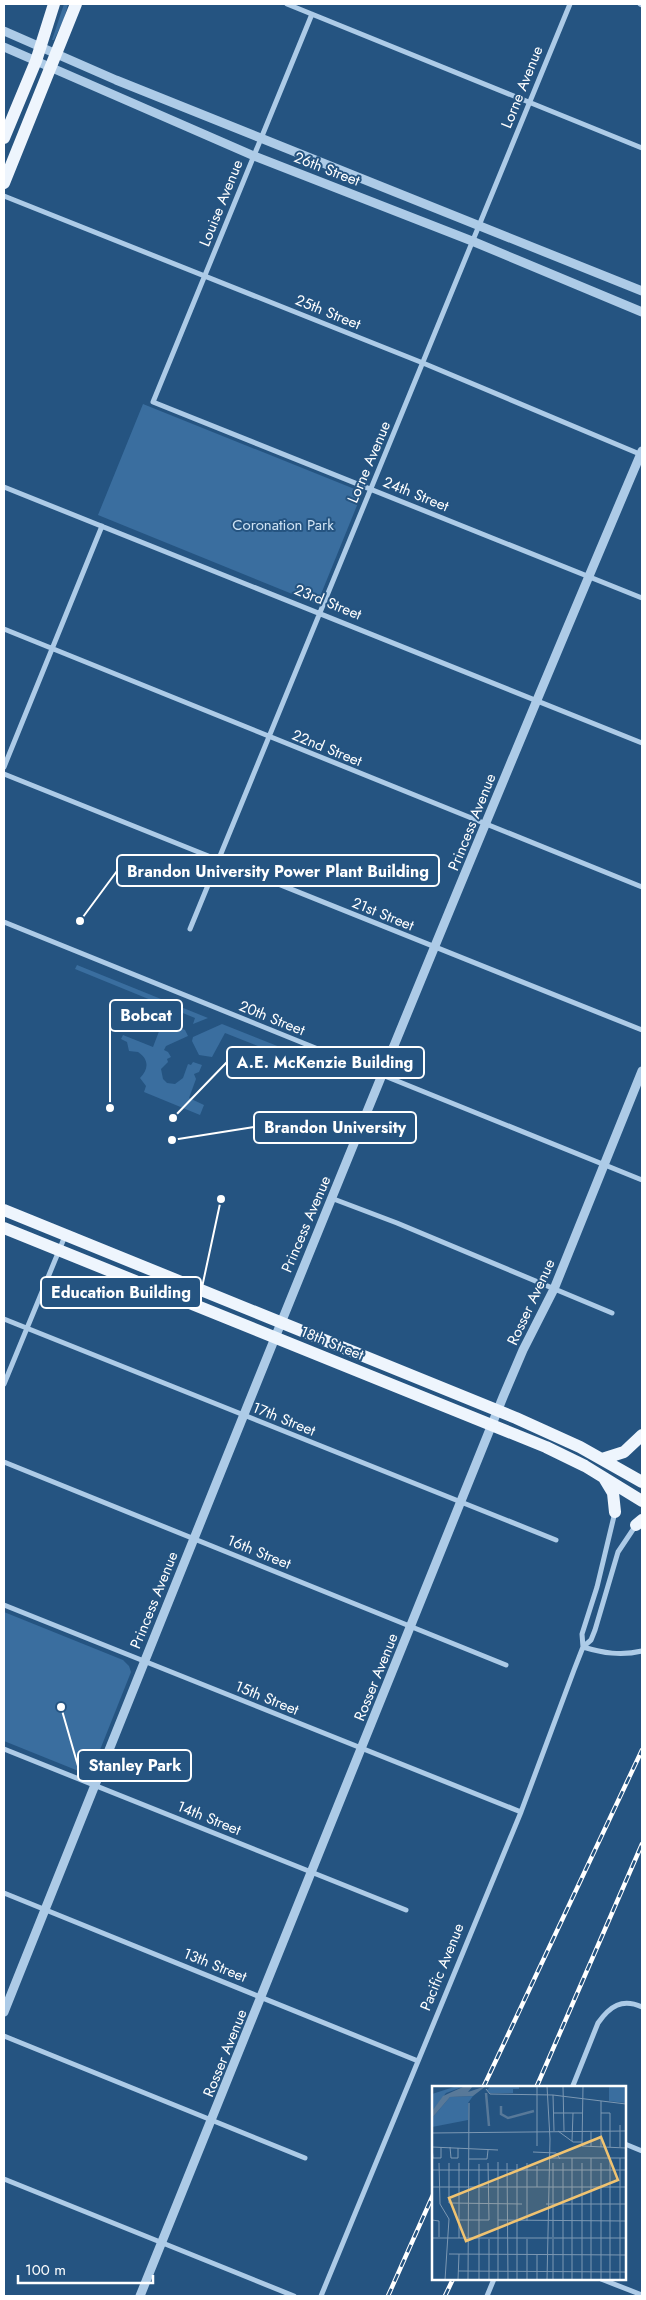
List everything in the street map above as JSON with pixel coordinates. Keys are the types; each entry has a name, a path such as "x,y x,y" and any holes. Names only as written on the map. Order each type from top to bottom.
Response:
{"main road":[{"path":"4,138 36,61 54,4"},
{"path":"4,183 76,4"},
{"name":"18th Street","path":"4,1210 562,1438 602,1458 642,1482"},
{"name":"18th Street","path":"4,1228 565,1455 642,1501"},
{"path":"602,1458 624,1452 642,1435"},
{"path":"603,1476 613,1493 615,1512"}],"street":[{"path":"287,4 642,148"},
{"name":"Lorne Avenue","path":"190,928 570,4"},
{"name":"Louise Avenue","path":"153,402 312,14"},
{"name":"26th Street","path":"4,31 56,55 642,292"},
{"name":"26th Street","path":"4,47 254,156 472,241 642,312"},
{"name":"25th Street","path":"4,196 423,363 642,453"},
{"name":"24th Street","path":"153,402 642,598"},
{"name":"Princess Avenue","path":"4,2012 280,1322 436,948 587,576 642,453"},
{"name":"23rd Street","path":"4,487 642,743"},
{"path":"4,767 102,526"},
{"name":"22nd Street","path":"4,630 642,887"},
{"name":"21st Street","path":"4,774 642,1030"},
{"name":"20th Street","path":"4,922 642,1180"},
{"name":"Rosser Avenue","path":"140,2296 492,1425 523,1350 554,1289 642,1071"},
{"path":"332,1198 397,1223 612,1313"},
{"path":"4,1384 65,1235"},
{"name":"17th Street","path":"4,1319 461,1504 556,1540"},
{"name":"16th Street","path":"4,1462 506,1664"},
{"name":"Pacific Avenue","path":"321,2296 520,1812 583,1647 582,1634 597,1587 615,1512"},
{"name":"Pacific Avenue","path":"583,1647 591,1640 595,1630 620,1548 639,1522"},
{"name":"15th Street","path":"4,1605 144,1663 520,1812"},
{"path":"583,1647 610,1654 642,1652"},
{"name":"14th Street","path":"4,1749 311,1874 406,1910"},
{"name":"13th Street","path":"4,1893 418,2061"},
{"path":"573,2086 598,2023 604,2014 621,2002 634,2003 642,2007"},
{"path":"4,2036 305,2158"},
{"path":"626,2144 642,2151"},
{"path":"4,2179 294,2296"},
{"path":"487,2296 494,2280"},
{"path":"604,2280 642,2295"}],"green space":[{"path":"64,4 68,4 64,19 54,40 52,40"},
{"name":"Coronation Park","path":"143,404 357,490 360,498 317,604 98,515"},
{"path":"77,965 208,1018 193,1024 195,1018 75,969"},
{"path":"163,1021 185,1030 188,1036 166,1046 164,1050 171,1057 167,1059 168,1062 161,1069 163,1079 167,1083 175,1084 183,1078 188,1064 191,1065 193,1062 202,1065 199,1072 194,1074 196,1079 189,1098 204,1105 200,1115 144,1092 146,1086 140,1078 145,1071 146,1061 138,1052 129,1051 127,1042 121,1039 123,1035 153,1047"},
{"path":"222,1024 285,1049 282,1054 278,1054 225,1033 212,1057 199,1055 192,1041 193,1037"},
{"path":"4,1612 123,1660 129,1666 131,1672 92,1770 86,1774 4,1741"}],"railway":[{"path":"484,2086 642,1750"},
{"path":"537,2086 642,1844"},
{"path":"388,2296 432,2197"},
{"path":"445,2296 453,2280"}],"place":[{"name":"Brandon University Power Plant Building","path":"80,921"},
{"name":"Bobcat","path":"110,1108"},
{"name":"A.E. McKenzie Building","path":"173,1118"},
{"name":"Brandon University","path":"172,1140"},
{"name":"Education Building","path":"221,1199"},
{"name":"Stanley Park","path":"61,1707"}]}
